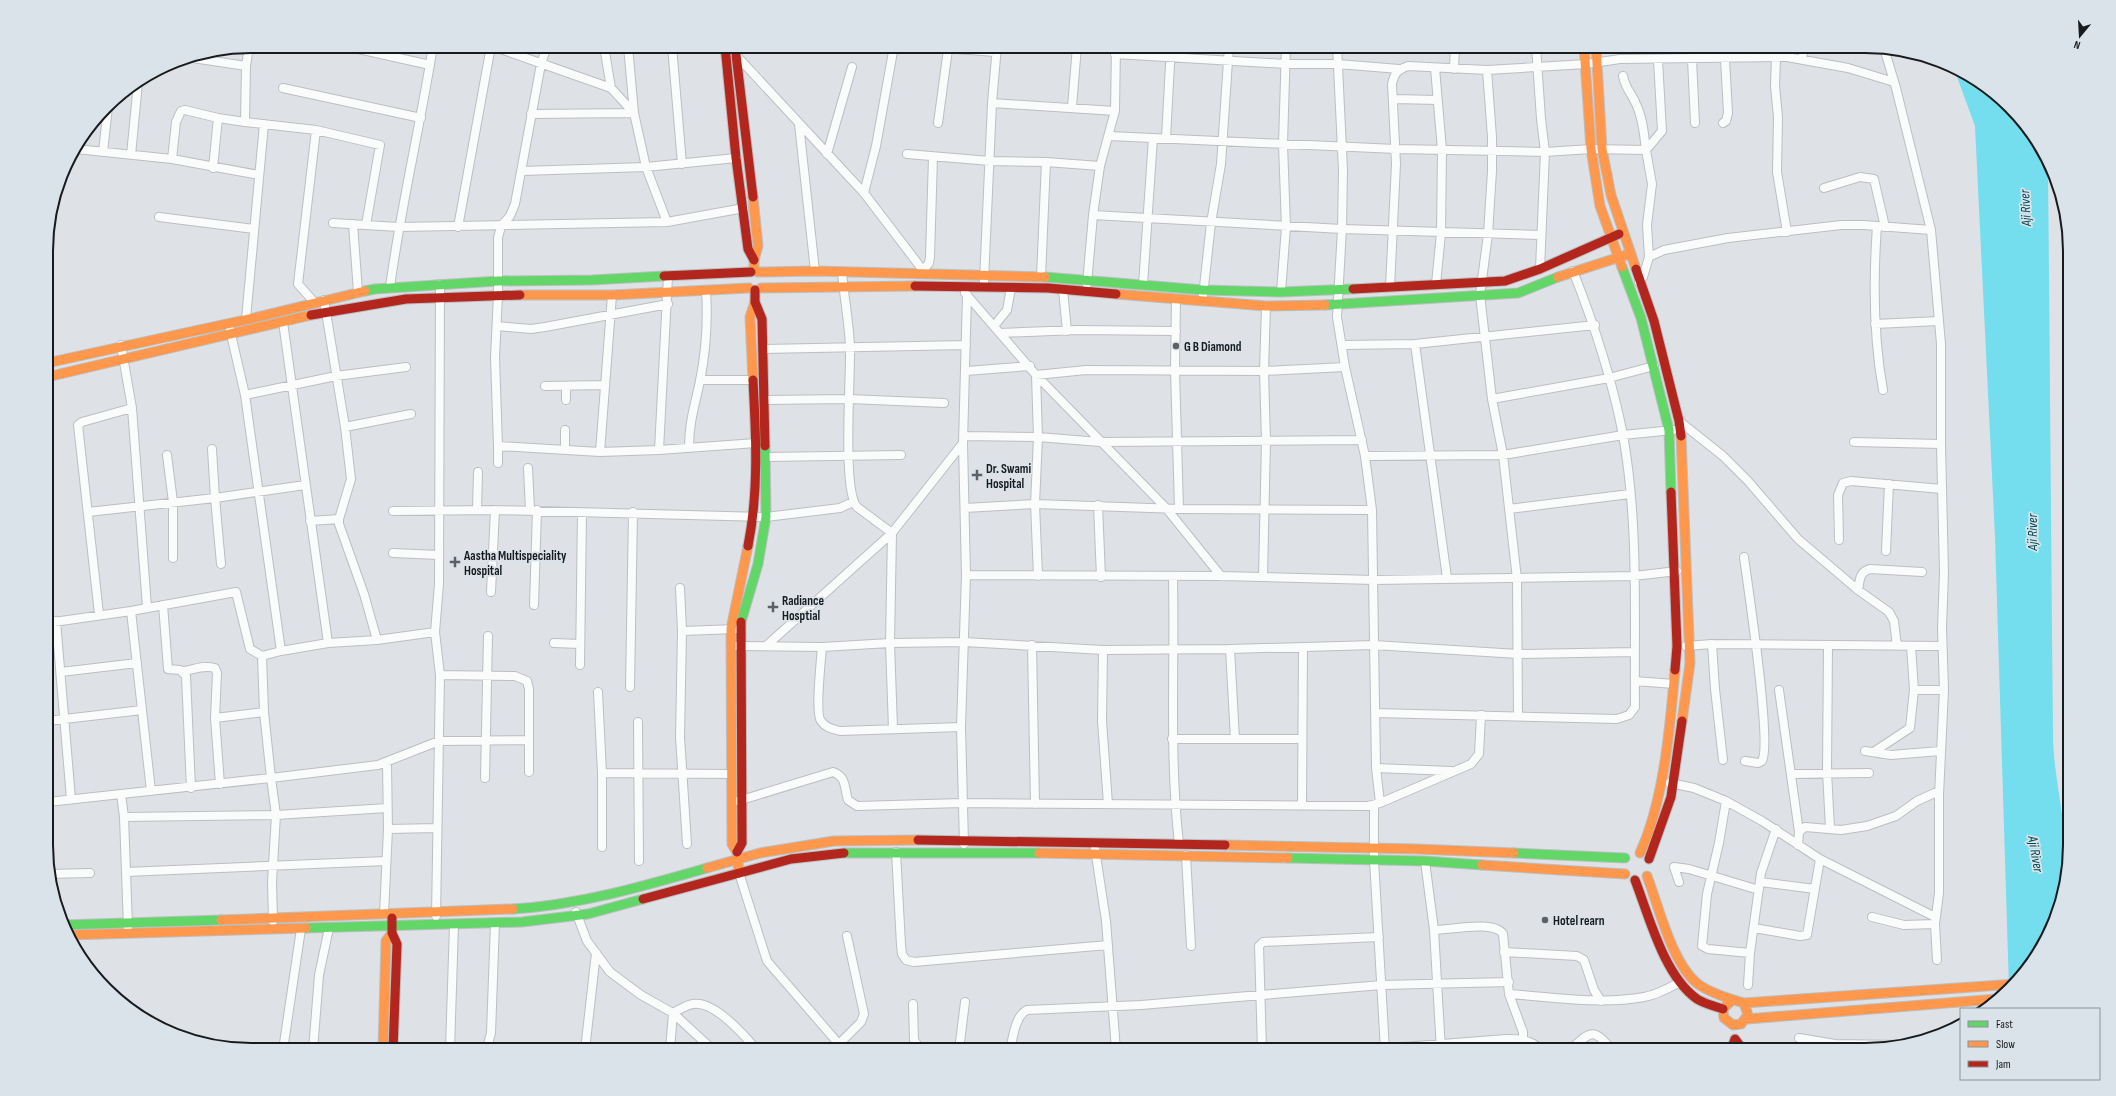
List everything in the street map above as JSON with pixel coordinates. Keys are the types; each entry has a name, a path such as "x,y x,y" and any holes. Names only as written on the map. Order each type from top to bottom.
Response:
{"main road":[{"path":"726,53 736,158 744,208 748,248 754,260"},
{"path":"735,53 758,246 754,260 754,272"},
{"path":"1585,53 1591,149 1600,206 1641,318 1669,430 1677,646 1674,684 1661,780 1651,826 1640,853"},
{"path":"1596,53 1602,149 1611,195 1654,321 1679,425 1683,458 1690,663 1673,784 1658,838 1649,859 1651,868 1647,876 1635,880"},
{"path":"53,362 121,345 246,319 358,292 390,287 498,281 592,280 754,272 815,271 921,272 952,275 1087,279 1203,290 1281,292 1338,290 1509,280 1540,269 1623,232"},
{"path":"53,375 324,312 406,299 498,295 612,295 706,290 915,284 1062,290 1266,306 1337,305 1518,293 1573,270 1631,254"},
{"path":"739,873 737,856 732,844 731,629 754,516 756,443 750,316 755,302 755,289 764,279 754,272"},
{"path":"754,272 745,279 755,289"},
{"path":"737,856 742,843 741,629 743,612 761,549 766,517 762,315 755,302"},
{"path":"69,924 436,913 526,908 582,900 640,887 737,856 760,854 834,841 964,840 1179,844 1625,858"},
{"path":"74,935 330,928 392,929 436,924 522,922 588,914 791,859 854,852 1096,853 1425,861 1625,874 1635,880 1664,954 1680,982 1695,998 1723,1009"},
{"path":"1625,874 1623,864 1625,858 1630,854 1640,853 1649,859"},
{"path":"1647,876 1675,952 1685,971 1699,985 1732,1000 1744,1003 1909,993 2005,985"},
{"path":"388,914 397,944 393,1043"},
{"path":"382,1043 386,941 392,929"},
{"path":"1723,1009 1732,1000"},
{"path":"1747,1018 1989,1000"},
{"path":"1733,1025 1741,1024 1747,1018 1748,1011 1744,1003"},
{"path":"1723,1009 1724,1018 1733,1025 1735,1043"},
{"path":"1733,1043 1735,1039"},
{"path":"1735,1039 1738,1043"}],"street":[{"path":"244,122 247,53"},
{"path":"388,53 430,66"},
{"path":"390,287 398,227 421,118 432,53"},
{"path":"458,226 491,53"},
{"path":"511,53 611,88 634,113"},
{"path":"498,463 495,357 498,295 498,238 501,226 513,210 522,171 541,64 545,53"},
{"path":"605,53 611,88"},
{"path":"629,53 634,113 646,167 667,222"},
{"path":"673,53 682,164"},
{"path":"737,53 864,193 921,272"},
{"path":"864,193 876,146 893,53"},
{"path":"938,123 947,53"},
{"path":"983,286 996,53"},
{"path":"1072,107 1076,53"},
{"path":"1086,292 1093,214 1100,166 1115,111 1116,53"},
{"path":"1136,53 1170,58 1286,64 1338,64 1399,69 1408,66 1487,70 1586,64 1620,59 1658,60 1776,57 1802,59 1848,68 1894,82"},
{"path":"1166,138 1170,53"},
{"path":"1202,301 1222,142 1229,53"},
{"path":"1281,292 1286,227 1284,144 1286,53"},
{"path":"1337,53 1339,121 1342,147 1342,230 1337,305 1345,367 1362,440 1372,510 1377,804 1374,860 1385,1043"},
{"path":"1454,69 1455,53"},
{"path":"1537,53 1540,111 1545,152 1540,269"},
{"path":"1777,53 1775,86 1778,117 1777,172 1787,232"},
{"path":"1802,59 1803,53"},
{"path":"1886,54 1931,230 1941,344 1941,444 1944,573 1942,646 1944,690 1939,791 1939,894 1935,921 1937,960"},
{"path":"202,59 246,66"},
{"path":"1692,59 1696,123"},
{"path":"1723,123 1726,121 1728,112 1725,59"},
{"path":"1646,150 1662,130 1658,60"},
{"path":"827,154 852,67"},
{"path":"1435,68 1442,150 1441,233 1436,284"},
{"path":"1390,287 1396,149 1394,75 1399,69"},
{"path":"1487,70 1492,150 1488,234 1480,295 1492,399 1503,455 1517,579 1518,716"},
{"path":"1623,76 1626,88 1634,99 1639,112 1652,184 1647,225 1650,257 1641,282 1630,286"},
{"path":"283,88 421,118"},
{"path":"131,155 137,89"},
{"path":"1394,99 1437,100"},
{"path":"992,103 1072,107 1115,111"},
{"path":"172,159 176,122 181,111 185,110 218,118 244,122 316,130 380,144 366,225"},
{"path":"531,114 634,113"},
{"path":"103,152 107,115"},
{"path":"213,168 218,118"},
{"path":"246,319 264,124"},
{"path":"800,124 815,271"},
{"path":"314,302 298,284 316,130"},
{"path":"1109,136 1396,149 1545,152 1591,149 1646,150"},
{"path":"1143,285 1149,218 1153,138"},
{"path":"81,150 172,159 213,168 259,175"},
{"path":"907,154 990,161 1046,162 1100,166"},
{"path":"915,284 921,272 929,263 930,257 933,157"},
{"path":"522,171 646,167 736,158"},
{"path":"1041,277 1046,162"},
{"path":"1824,188 1860,177 1874,179 1881,227 1874,278 1875,324 1883,390"},
{"path":"333,223 398,227 667,222 744,208"},
{"path":"1093,214 1211,223 1342,230 1541,235"},
{"path":"159,217 254,229"},
{"path":"353,224 358,292"},
{"path":"1650,257 1664,250 1720,239 1841,225 1931,230"},
{"path":"1375,713 1617,719 1629,715 1635,707 1634,576 1630,494 1623,435 1595,325 1573,270"},
{"path":"842,272 850,346 849,455 853,502 892,533"},
{"path":"952,275 967,295 1030,366 1036,375 1166,508 1221,576"},
{"path":"658,450 669,292 668,276"},
{"path":"436,924 436,828 440,675 435,632 439,584 440,284"},
{"path":"994,326 1007,310 1011,288"},
{"path":"689,447 691,417 700,380 708,324 706,290"},
{"path":"1062,290 1067,331"},
{"path":"600,452 612,295"},
{"path":"964,853 961,727 966,575 964,440 967,295"},
{"path":"1176,299 1175,370 1179,509"},
{"path":"324,300 324,312 345,426 352,479 339,518 340,531 364,594 377,640"},
{"path":"497,326 531,329 668,304"},
{"path":"1263,577 1266,441 1264,371 1266,306"},
{"path":"287,321 291,386 328,643"},
{"path":"1875,324 1939,321"},
{"path":"228,322 245,395 281,651"},
{"path":"1342,345 1415,344 1484,338 1595,325"},
{"path":"1000,333 1067,331 1176,331"},
{"path":"1415,344 1447,578"},
{"path":"121,345 132,408 148,607"},
{"path":"763,349 850,346 966,345"},
{"path":"966,371 1030,366"},
{"path":"1492,399 1609,378 1654,366"},
{"path":"245,395 336,376 406,367"},
{"path":"1036,375 1086,370 1264,371 1345,367"},
{"path":"1036,375 1038,437 1035,504 1038,576"},
{"path":"700,380 753,380"},
{"path":"545,386 604,385"},
{"path":"566,386 566,400"},
{"path":"764,400 849,399 944,403"},
{"path":"99,614 78,425 82,422 132,408"},
{"path":"345,426 410,414"},
{"path":"1365,456 1430,457 1503,455 1623,435 1669,430 1679,425 1723,456 1748,481 1798,539 1858,590 1889,612 1894,621 1897,646"},
{"path":"565,450 566,430"},
{"path":"766,646 892,533 964,440 1038,437 1100,442 1362,440"},
{"path":"1854,442 1941,444"},
{"path":"498,446 600,452 658,450 756,443"},
{"path":"212,449 221,564"},
{"path":"167,455 173,502 173,558"},
{"path":"765,457 901,455"},
{"path":"528,468 534,510 534,605"},
{"path":"477,510 478,472"},
{"path":"1839,540 1838,495 1843,483 1851,481 1942,489"},
{"path":"1886,551 1889,484"},
{"path":"88,512 215,498 305,485"},
{"path":"1509,509 1630,494"},
{"path":"393,511 439,509 534,510 582,513 633,512 766,517 840,508 853,502"},
{"path":"966,508 1035,504 1179,509 1265,508 1372,510"},
{"path":"1098,505 1101,577"},
{"path":"491,592 495,510"},
{"path":"630,687 633,512"},
{"path":"580,665 582,513"},
{"path":"310,521 339,518"},
{"path":"892,533 890,643 893,728"},
{"path":"394,553 439,555"},
{"path":"1744,557 1765,725 1765,756 1762,761 1758,763 1745,761"},
{"path":"1858,590 1861,576 1864,571 1870,569 1922,572"},
{"path":"966,575 1101,577 1221,576 1374,580 1634,576 1687,570"},
{"path":"1173,577 1175,650 1172,739 1175,805 1179,844"},
{"path":"680,588 682,631 680,737 687,844"},
{"path":"53,622 99,614 131,611 236,592 242,612 247,645 254,653 262,656 281,651 328,643 377,640 435,632"},
{"path":"163,605 168,669 184,671 202,666 215,668 217,673 215,718 220,784"},
{"path":"131,611 151,791"},
{"path":"682,631 741,629"},
{"path":"53,632 61,672 71,799"},
{"path":"485,778 488,636"},
{"path":"731,646 822,647 890,643 964,642 1103,650 1230,650 1374,646 1518,654 1634,652"},
{"path":"554,643 580,644"},
{"path":"1712,644 1715,689 1723,760"},
{"path":"1677,646 1755,644 1942,646"},
{"path":"1032,645 1035,804"},
{"path":"1828,645 1827,772 1830,828"},
{"path":"1875,751 1910,728 1914,690 1911,646"},
{"path":"822,647 818,708 820,720 829,728 840,731 893,728 961,727"},
{"path":"1302,805 1303,647"},
{"path":"1103,650 1102,721 1108,804"},
{"path":"1230,650 1235,739"},
{"path":"262,656 264,712 276,815 273,866 274,930"},
{"path":"61,672 137,663"},
{"path":"184,671 186,676 191,788"},
{"path":"440,675 515,676 527,680 529,689 529,772"},
{"path":"1635,681 1674,684"},
{"path":"1779,690 1799,832 1798,845"},
{"path":"1914,690 1944,690"},
{"path":"598,692 602,773 602,847"},
{"path":"53,720 142,710"},
{"path":"215,718 264,712"},
{"path":"732,803 833,772 840,774 844,779 848,800 857,806 962,803 1175,805 1377,804 1471,764 1479,754 1481,715"},
{"path":"638,722 640,773 639,861"},
{"path":"53,801 191,788 387,763 439,741 486,739 529,740"},
{"path":"1172,739 1302,739"},
{"path":"1865,751 1875,751 1891,755 1940,751"},
{"path":"387,763 388,829 386,860 388,914"},
{"path":"1376,768 1454,772"},
{"path":"1791,774 1827,772 1869,773"},
{"path":"602,773 732,774"},
{"path":"1661,780 1694,788 1726,801 1776,829 1820,859 1935,921"},
{"path":"1799,832 1805,827 1850,829 1886,820 1896,816 1917,802 1939,791"},
{"path":"121,794 124,817 128,933"},
{"path":"1726,801 1708,894 1702,946 1708,949 1750,953"},
{"path":"124,817 276,815 387,808"},
{"path":"388,829 436,828"},
{"path":"1748,985 1750,953 1759,886 1776,829"},
{"path":"1094,843 1108,945 1116,1043"},
{"path":"896,852 901,945 902,954 906,960 914,962 1108,945"},
{"path":"1186,855 1191,946"},
{"path":"1754,928 1800,936 1807,935 1820,859"},
{"path":"126,872 386,860"},
{"path":"1425,861 1434,930 1441,1043"},
{"path":"1679,882 1674,867 1759,886 1815,889"},
{"path":"55,874 90,873"},
{"path":"739,873 767,961 839,1043"},
{"path":"572,901 587,941 610,972 641,995 673,1013 705,1043"},
{"path":"1872,917 1904,925 1935,921"},
{"path":"488,1043 491,1033 495,923"},
{"path":"450,1043 454,924"},
{"path":"1434,930 1489,926 1496,928 1503,934 1509,994 1523,1032 1523,1040 1521,1043"},
{"path":"313,1043 320,975 330,928"},
{"path":"284,1043 301,929"},
{"path":"845,1043 861,1022 864,1014 847,936"},
{"path":"1262,1043 1259,946 1262,942 1379,937"},
{"path":"1504,952 1577,956 1584,960 1594,990 1601,1001"},
{"path":"586,1043 596,954"},
{"path":"1012,1043 1019,1018 1023,1012 1027,1010 1260,996 1382,985 1509,982"},
{"path":"1509,994 1601,1001 1645,997 1680,982"},
{"path":"960,1043 966,1002"},
{"path":"673,1013 692,1004 703,1005 727,1019 750,1043"},
{"path":"913,1004 914,1040 916,1043"},
{"path":"671,1043 673,1013"},
{"path":"1578,1043 1588,1034 1594,1034 1600,1036 1606,1043"},
{"path":"1799,1038 1816,1043"},
{"path":"1503,1043 1523,1040 1533,1043"}],"water":[{"name":"Aji River","path":"1956,75 1986,94 2014,120 2030,141 2043,163 2048,175 2053,734 2056,774 2063,822 2063,858 2056,896 2043,933 2030,955 2009,981 1995,537 1975,126"}],"traffic: fast":[{"path":"1622,267 1641,318 1669,430 1671,492"},
{"path":"365,291 375,289 498,281 592,280 664,276"},
{"path":"1045,277 1203,290 1281,292 1353,289"},
{"path":"1325,305 1518,293 1558,277"},
{"path":"741,622 758,564 766,517 765,446"},
{"path":"844,853 1039,853"},
{"path":"1514,853 1625,858"},
{"path":"1288,858 1425,861 1482,865"},
{"path":"513,909 538,907 611,894 707,868"},
{"path":"306,928 522,922 588,914 643,899"},
{"path":"70,925 221,920"}],"traffic: slow":[{"path":"1584,53 1591,149 1600,206 1622,267"},
{"path":"1596,53 1602,149 1611,195 1636,269"},
{"path":"753,197 758,246 754,260 754,271"},
{"path":"1558,277 1626,255"},
{"path":"758,272 815,271 1045,277"},
{"path":"761,288 915,286"},
{"path":"520,295 612,295 749,288"},
{"path":"53,362 254,318 365,291"},
{"path":"1116,294 1266,306 1325,305"},
{"path":"753,380 750,317 755,302"},
{"path":"53,376 311,315"},
{"path":"1681,436 1690,663 1682,721"},
{"path":"739,873 737,852 732,844 731,629 748,546"},
{"path":"1640,853 1655,810 1665,763 1675,670"},
{"path":"707,868 760,853 834,841 918,840"},
{"path":"1225,845 1417,849 1514,853"},
{"path":"1039,853 1288,858"},
{"path":"1482,865 1625,874"},
{"path":"1647,876 1667,934 1681,963 1689,975 1698,984 1720,995 1744,1003 1748,1015 1741,1024 1733,1025 1724,1018 1723,1009 1732,1000"},
{"path":"221,920 513,909"},
{"path":"74,935 306,928"},
{"path":"383,1043 386,941 392,933"},
{"path":"1744,1003 2005,985"},
{"path":"1747,1019 1989,1000"}],"traffic: jam":[{"path":"726,53 736,158 748,249 754,260"},
{"path":"736,53 753,197"},
{"path":"1353,289 1505,281 1540,269 1619,234"},
{"path":"1636,269 1654,321 1679,421 1681,436"},
{"path":"664,276 751,272"},
{"path":"915,286 1048,288 1116,294"},
{"path":"755,290 755,302 762,319 765,446"},
{"path":"311,315 406,299 520,295"},
{"path":"748,546 754,505 756,463 753,380"},
{"path":"1671,492 1677,646 1675,670"},
{"path":"737,852 742,843 741,622"},
{"path":"1649,859 1671,797 1682,721"},
{"path":"918,840 1225,845"},
{"path":"643,899 791,859 844,853"},
{"path":"1635,880 1659,944 1675,976 1685,989 1697,999 1706,1004 1723,1009"},
{"path":"392,918 392,933 397,944 393,1043"},
{"path":"1734,1043 1735,1039 1738,1043"}],"place":[{"name":"G B Diamond","path":"1176,346"},
{"name":"Dr. Swami Hospital","path":"977,475"},
{"name":"Aastha Multispeciality Hospital","path":"455,562"},
{"name":"Radiance Hosptial","path":"773,607"},
{"name":"Hotel rearn","path":"1545,920"}]}
